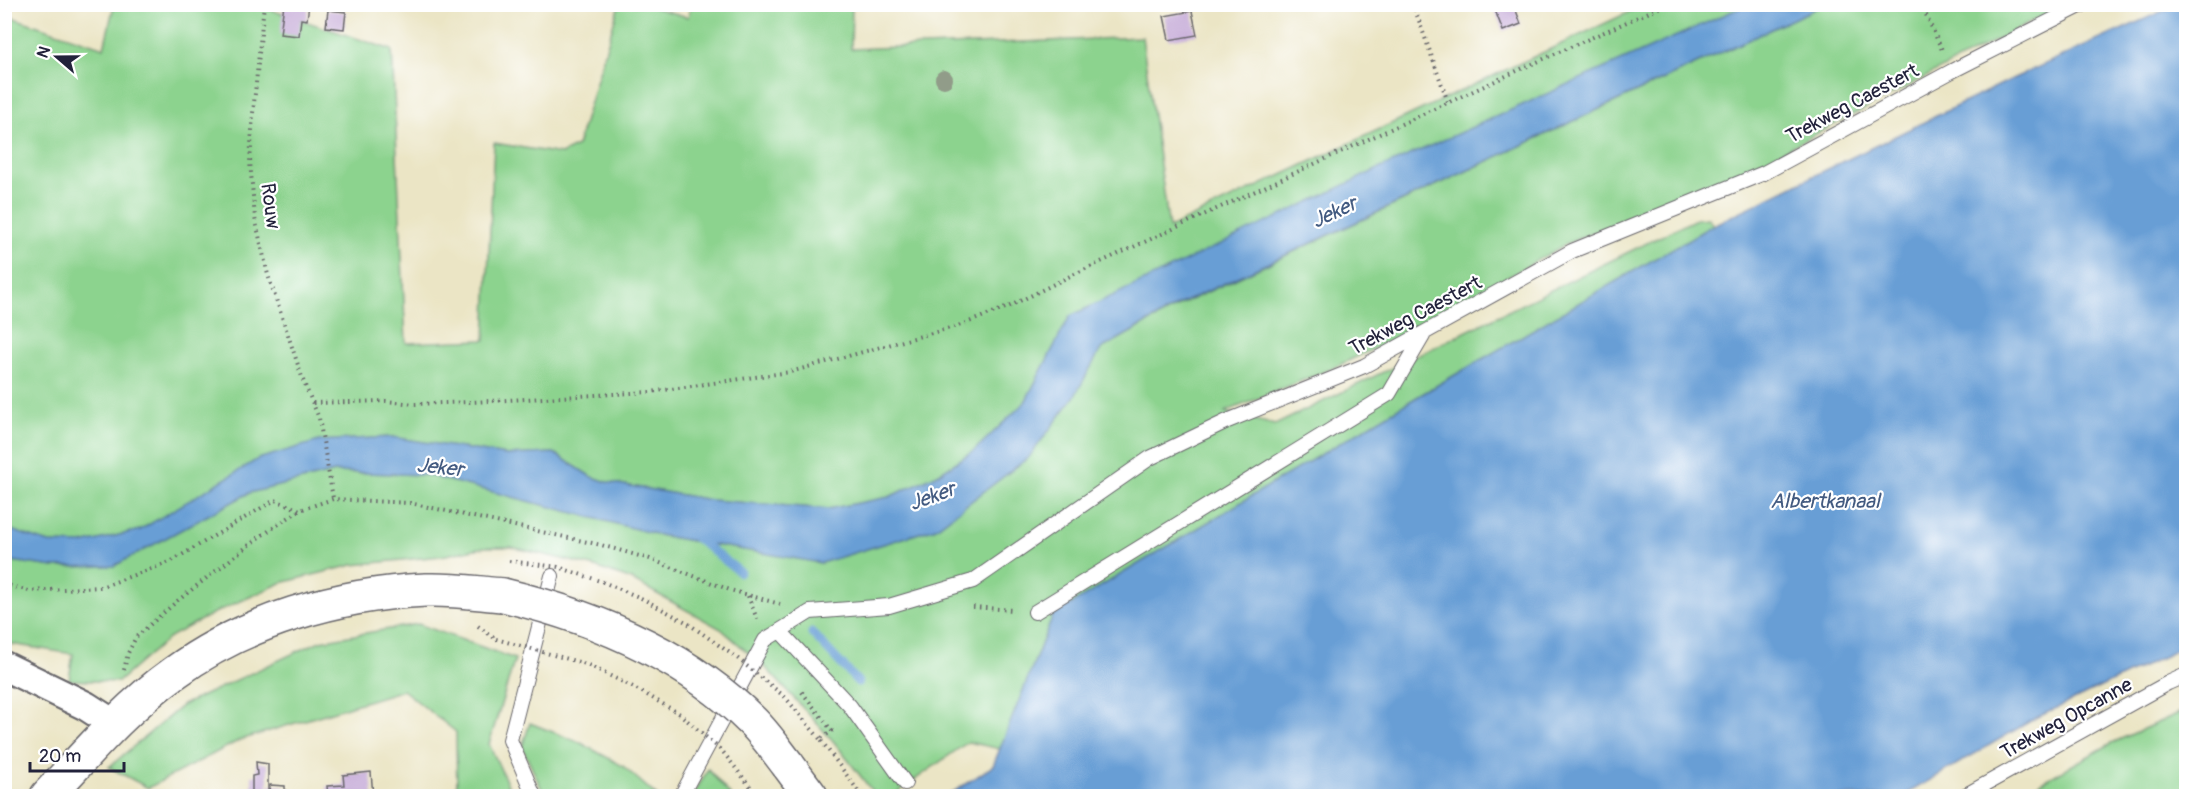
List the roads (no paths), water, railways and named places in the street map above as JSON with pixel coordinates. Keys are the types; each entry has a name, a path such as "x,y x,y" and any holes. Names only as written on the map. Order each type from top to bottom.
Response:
{"main road":[{"path":"47,796 114,724 182,667 218,645 280,617 353,598 426,590 503,595 548,606 592,621 658,651 710,685 753,723 811,796"}],"street":[{"path":"4,666 86,706 114,724"}],"lane":[{"name":"Trekweg Caestert","path":"681,796 765,640 810,612 889,606 973,580 1150,458 1225,422 1364,366 1572,251 1764,173 1952,71 2084,4"},
{"path":"1035,612 1389,394 1424,334"},
{"path":"534,796 510,740 552,576"},
{"path":"780,631 850,706 905,783"},
{"name":"Trekweg Opcanne","path":"1964,796 2168,683 2187,675"}],"water":[{"name":"Jeker","path":"1746,5 1823,5 1180,304 1101,349 1074,397 1029,457 936,528 821,563 663,536 427,475 335,472 249,493 114,566 54,567 5,560 5,528 49,543 82,544 140,530 258,459 319,441 392,437 506,455 554,453 590,476 607,482 711,500 828,509 889,497 938,474 974,451 1025,402 1070,316 1374,171"},
{"name":"Albertkanaal","path":"2176,5 2186,5 2186,646 2034,719 1903,796 947,796 993,766 1053,615 1417,397 1713,225 2014,78"}],"waterway":[{"path":"695,537 740,572"},
{"path":"812,633 858,682"}]}
